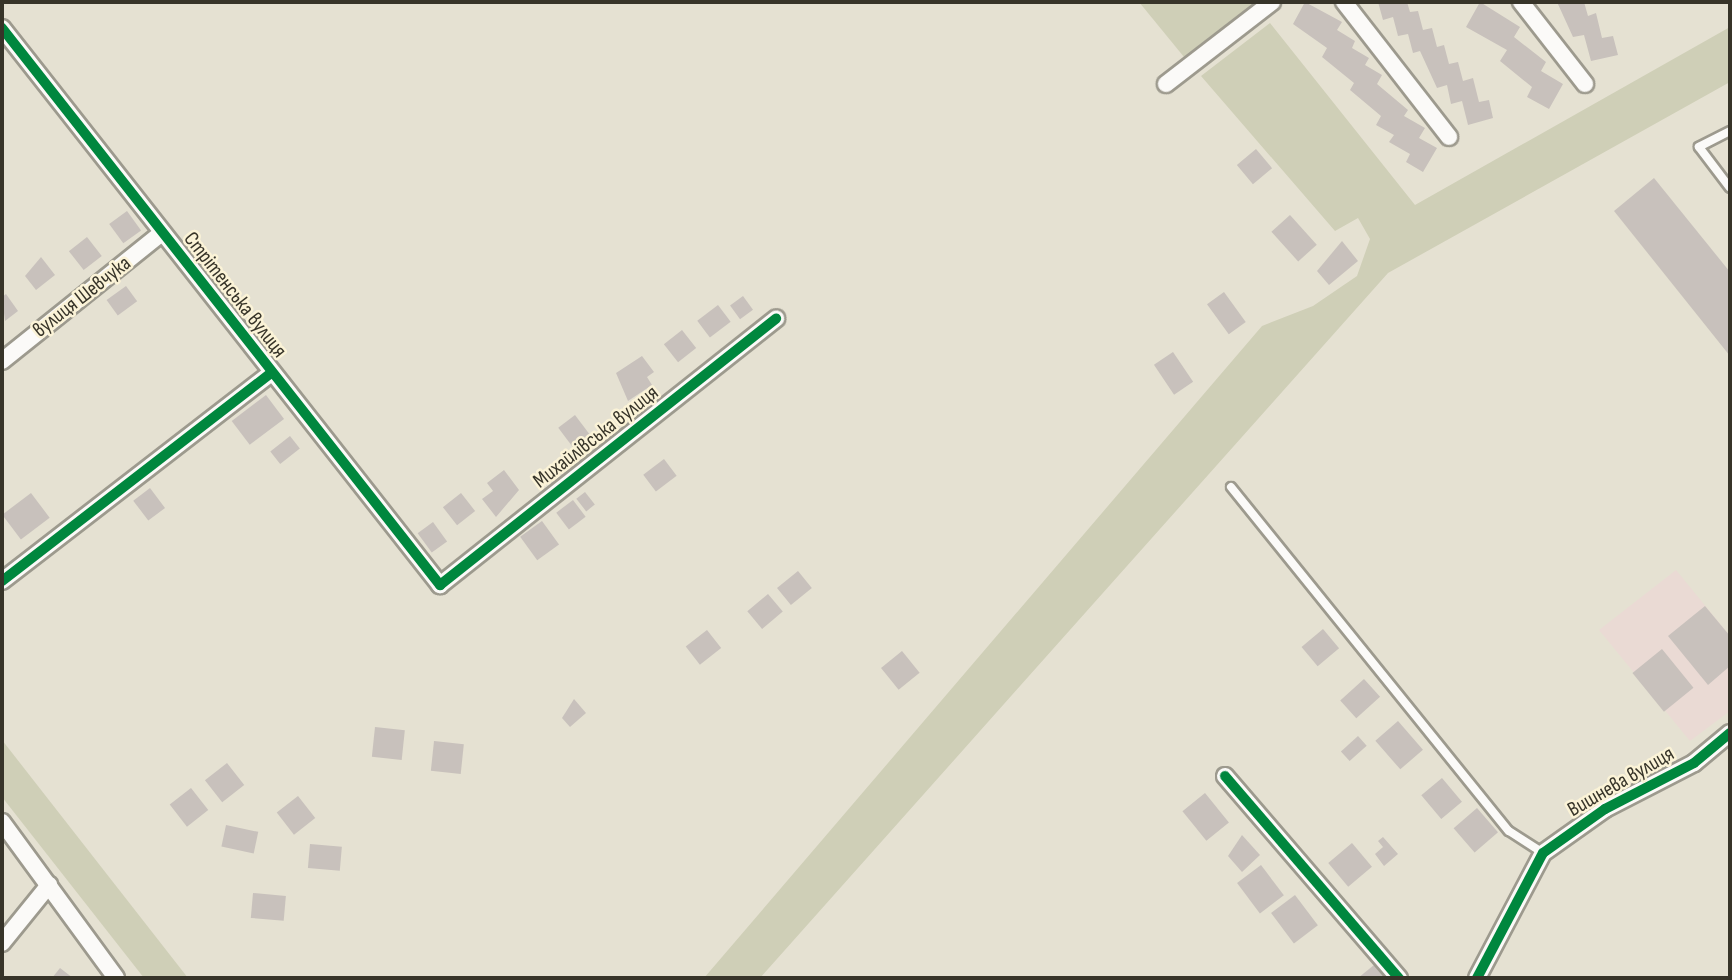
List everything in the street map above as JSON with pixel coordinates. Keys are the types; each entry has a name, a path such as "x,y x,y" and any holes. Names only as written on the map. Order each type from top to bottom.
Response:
{"street":[{"path":"1344,2 1449,137"},
{"path":"1521,2 1585,84"},
{"path":"1166,84 1268,3"},
{"name":"Стрітенська вулиця","path":"2,28 440,585"},
{"name":"вулиця Шевчука","path":"2,361 162,233"},
{"name":"Михайлівська вулиця","path":"440,585 776,319"},
{"path":"2,581 271,373"},
{"name":"Вишнева вулиця","path":"1477,978 1543,853 1605,809 1694,763 1730,733"},
{"path":"1225,776 1399,978"},
{"path":"2,822 116,978"},
{"path":"2,943 49,885"}],"lane":[{"path":"1730,131 1699,147 1730,188"},
{"path":"1230,487 1509,831 1543,853"}],"shaded area":[{"path":"1676,570 1730,636 1730,711 1690,741 1599,630"}],"green space":[{"path":"1139,2 1253,2 1255,4 1184,57"},
{"path":"1270,23 1415,205 1730,27 1730,82 1388,273 760,978 704,978 1262,326 1313,306 1357,276 1370,239 1358,218 1335,231 1201,76"},
{"path":"2,740 188,978 144,978 2,797"}],"building":[{"path":"1305,2 1342,22 1337,30 1355,41 1352,48 1369,58 1365,65 1382,75 1377,84 1408,110 1404,116 1425,128 1419,138 1437,148 1423,172 1406,162 1410,154 1389,142 1394,135 1376,125 1381,116 1350,90 1354,83 1322,57 1327,48 1293,24"},
{"path":"1378,2 1407,2 1410,12 1418,11 1423,30 1432,28 1437,47 1444,45 1449,64 1458,62 1463,81 1473,78 1479,102 1489,100 1493,118 1468,125 1462,101 1451,104 1447,85 1437,88 1420,51 1413,53 1408,34 1398,36 1393,17 1383,20"},
{"path":"1480,2 1520,27 1514,37 1546,62 1541,71 1563,84 1549,109 1527,97 1532,87 1500,61 1507,50 1466,27"},
{"path":"1557,2 1584,2 1588,16 1596,13 1602,38 1613,36 1618,55 1591,61 1584,35 1573,37"},
{"path":"1256,149 1272,168 1253,184 1237,165"},
{"path":"1654,178 1730,272 1730,356 1614,211"},
{"path":"127,211 141,230 123,243 109,224"},
{"path":"1290,215 1317,245 1298,261 1271,232"},
{"path":"87,237 102,256 84,270 69,251"},
{"path":"1342,241 1358,261 1329,285 1317,271"},
{"path":"41,257 55,275 36,290 25,276"},
{"path":"126,286 137,301 118,315 107,300"},
{"path":"1224,292 1246,322 1229,334 1207,304"},
{"path":"6,294 18,311 5,321 2,297"},
{"path":"743,296 753,310 740,319 730,305"},
{"path":"718,305 731,322 710,337 697,321"},
{"path":"682,330 696,348 678,362 664,344"},
{"path":"1173,352 1193,382 1174,395 1154,365"},
{"path":"642,356 654,372 647,377 652,385 628,401 616,373"},
{"path":"266,395 284,419 250,445 232,421"},
{"path":"575,415 594,440 577,452 558,428"},
{"path":"290,436 300,449 280,464 270,451"},
{"path":"664,459 677,476 656,491 643,475"},
{"path":"504,470 519,490 496,517 482,499 493,491 487,483"},
{"path":"150,488 165,508 148,521 133,501"},
{"path":"585,492 595,505 586,511 576,499"},
{"path":"31,493 50,518 21,539 2,515"},
{"path":"461,493 475,511 457,525 443,507"},
{"path":"573,500 586,517 569,529 556,513"},
{"path":"542,521 559,544 537,560 520,537"},
{"path":"433,522 447,541 432,553 418,533"},
{"path":"798,571 812,588 791,605 777,588"},
{"path":"768,594 783,612 762,629 747,611"},
{"path":"1705,606 1730,636 1730,666 1708,685 1668,636"},
{"path":"1323,629 1339,648 1318,666 1302,647"},
{"path":"707,630 721,648 700,665 686,647"},
{"path":"1662,649 1693,688 1664,712 1632,673"},
{"path":"902,651 920,673 899,690 881,668"},
{"path":"1364,679 1380,697 1356,718 1340,700"},
{"path":"574,699 586,713 570,727 562,718"},
{"path":"1398,721 1423,750 1400,769 1375,741"},
{"path":"375,727 405,730 402,760 372,757"},
{"path":"1358,736 1367,746 1350,761 1341,751"},
{"path":"434,741 464,744 461,774 431,771"},
{"path":"227,763 244,785 222,802 205,780"},
{"path":"1442,778 1462,802 1441,819 1421,795"},
{"path":"191,788 208,810 187,827 170,805"},
{"path":"1205,793 1229,823 1206,841 1182,811"},
{"path":"298,796 315,818 294,835 277,813"},
{"path":"1477,808 1498,832 1475,852 1454,828"},
{"path":"226,825 258,832 254,853 221,847"},
{"path":"1242,835 1260,855 1242,872 1228,856"},
{"path":"1383,837 1398,854 1384,866 1375,854 1383,847 1378,841"},
{"path":"1352,843 1372,867 1348,887 1328,863"},
{"path":"310,844 342,847 340,871 308,868"},
{"path":"1261,865 1284,895 1260,913 1237,883"},
{"path":"253,893 286,896 284,921 251,918"},
{"path":"1295,895 1318,925 1294,943 1271,913"},
{"path":"1374,965 1385,978 1358,978"},
{"path":"60,968 73,978 52,978"}],"cycle path":[{"path":"2,28 440,585 776,319"},
{"path":"2,581 271,373"},
{"path":"1477,978 1543,853 1605,809 1694,763 1730,733"},
{"path":"1225,776 1399,978"}]}
